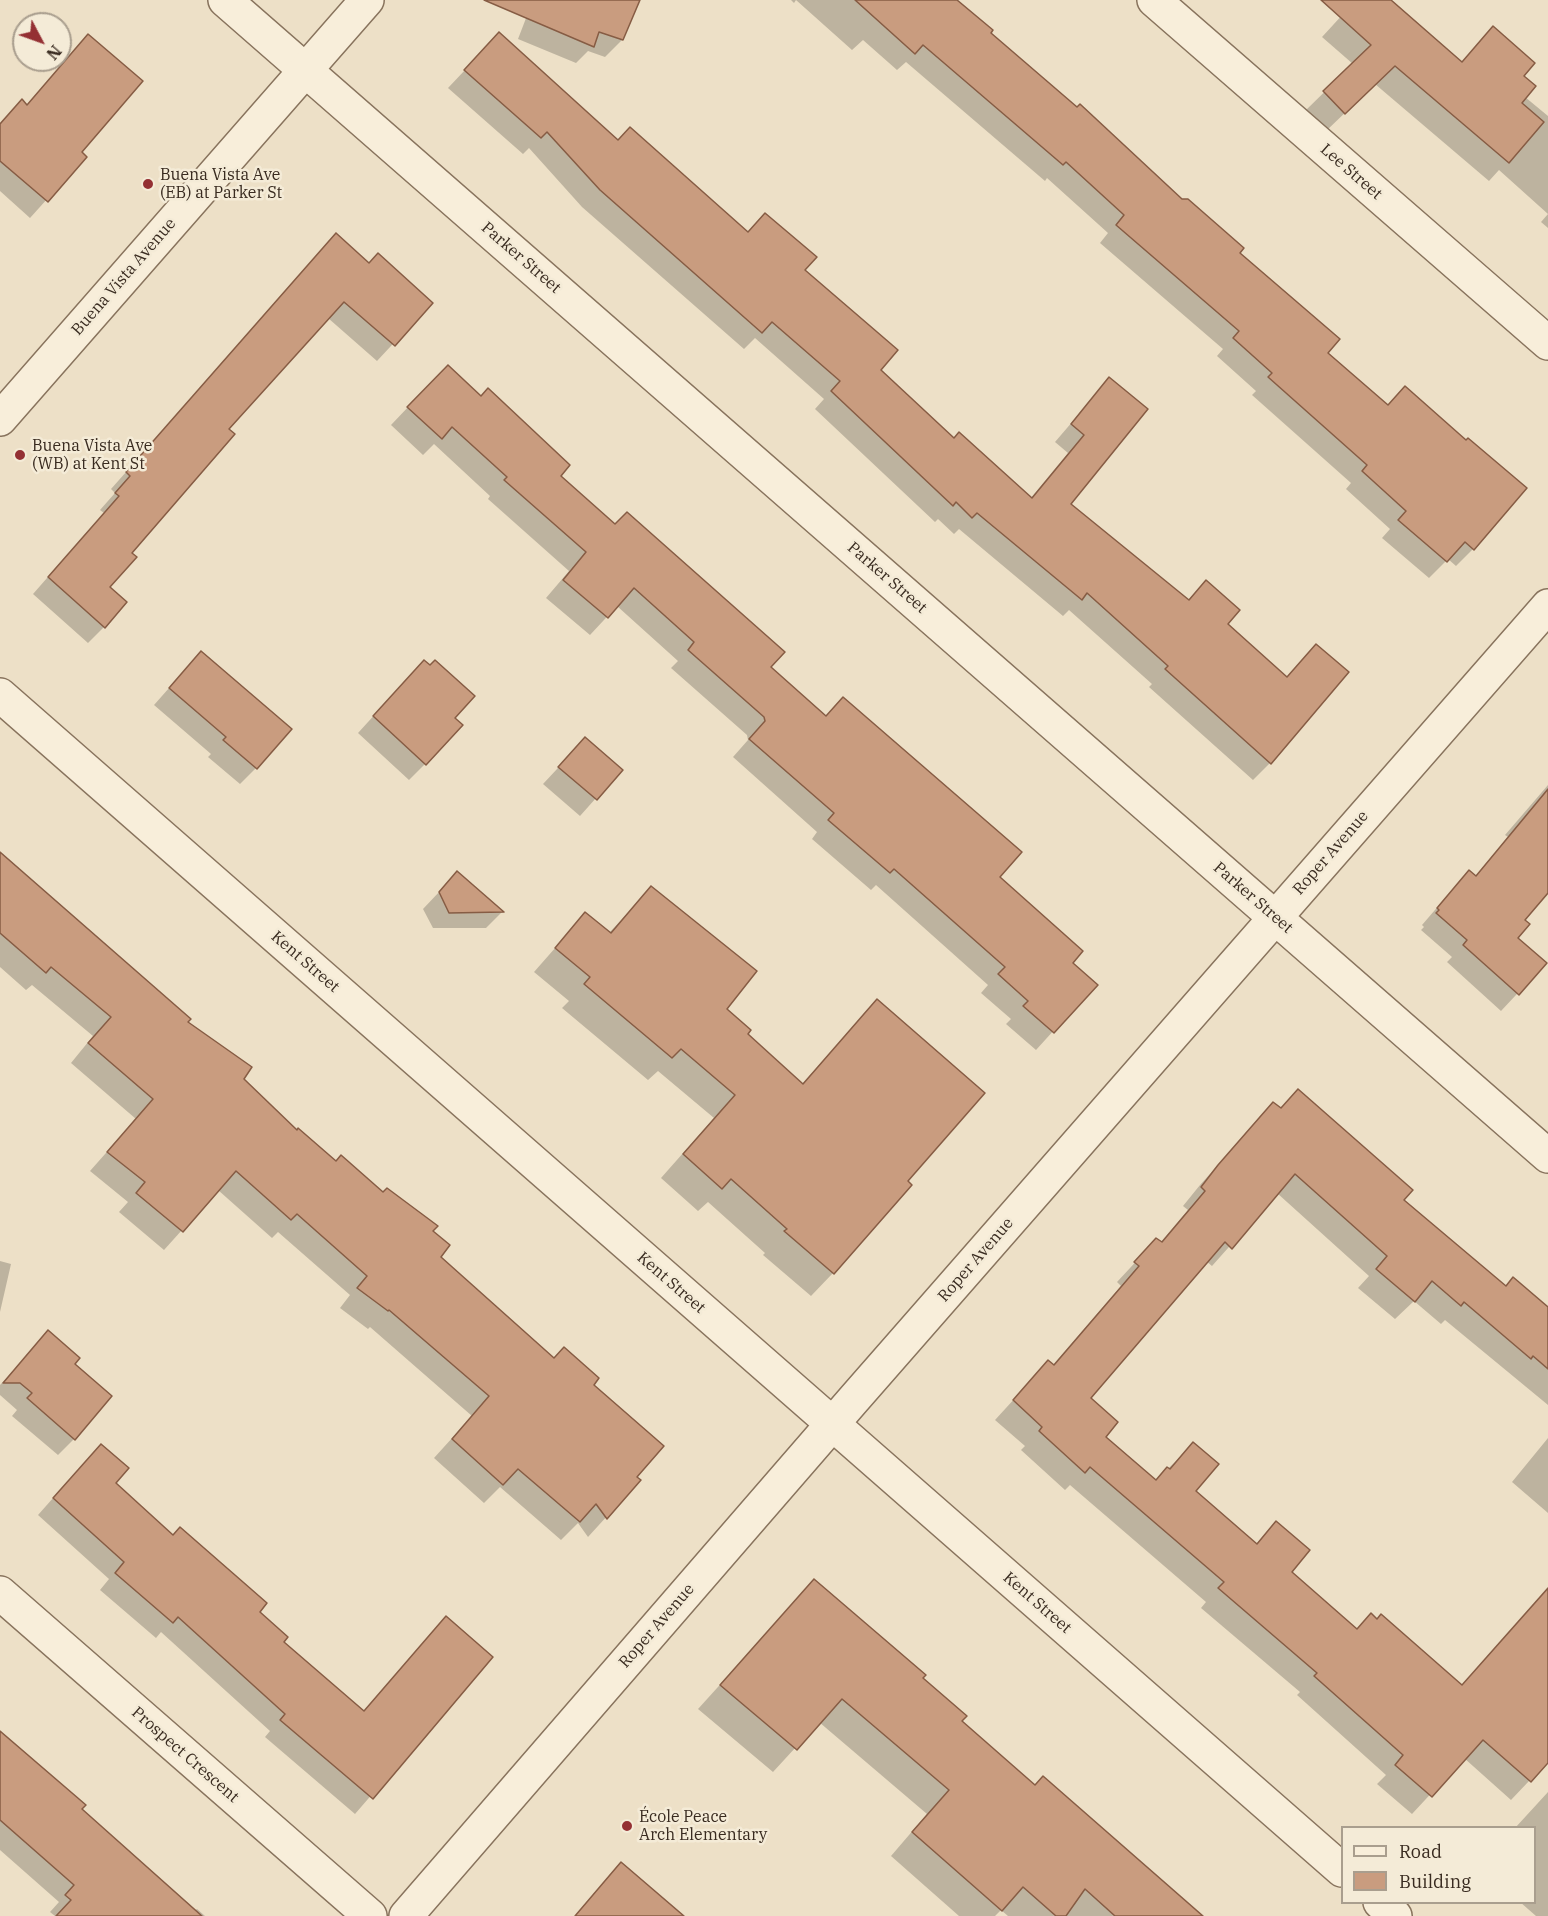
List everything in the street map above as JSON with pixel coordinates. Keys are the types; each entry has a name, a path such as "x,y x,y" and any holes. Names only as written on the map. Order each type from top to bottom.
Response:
{"street":[{"name":"Parker Street","path":"225,0 1548,1156"},
{"name":"Buena Vista Avenue","path":"0,419 367,0"},
{"name":"Lee Street","path":"1154,0 1548,344"},
{"name":"Roper Avenue","path":"406,1916 832,1424 1548,606"},
{"name":"Kent Street","path":"0,695 1341,1869"},
{"name":"Prospect Crescent","path":"0,1593 370,1916"},
{"path":"1382,1904 1395,1916"}],"building":[{"path":"484,0 640,0 623,40 599,32 594,47"},
{"path":"855,0 957,0 993,30 991,33 1077,107 1080,104 1182,199 1188,199 1244,248 1240,253 1340,339 1328,353 1388,405 1405,386 1466,440 1468,438 1527,488 1474,550 1465,542 1447,562 1398,520 1406,511 1362,471 1367,465 1268,377 1272,373 1233,338 1239,331 1116,225 1124,215 1066,162 1063,165 923,45 915,54"},
{"path":"1321,0 1391,0 1462,62 1493,26 1535,63 1524,76 1536,86 1522,103 1544,122 1509,163 1395,66 1345,114 1323,91 1371,45"},
{"path":"499,32 618,140 630,127 748,232 765,213 817,257 805,270 898,350 881,370 954,438 959,432 1032,498 1084,435 1071,424 1109,377 1148,409 1071,504 1189,600 1206,580 1240,610 1228,624 1287,677 1316,644 1349,672 1271,764 1165,669 1168,666 1087,593 1082,600 977,513 972,518 956,502 953,506 831,391 840,381 772,322 762,333 600,190 547,132 541,138 464,70"},
{"path":"88,34 143,81 82,152 87,157 48,202 0,161 0,124 22,99 27,105 55,72 72,72 72,53"},
{"path":"336,233 369,263 378,253 433,303 395,346 344,302 229,429 235,434 132,553 137,557 110,587 127,602 105,628 48,577 119,496 115,493 130,476 126,472"},
{"path":"448,365 481,396 488,388 570,465 561,476 615,524 627,512 785,652 771,667 826,716 843,697 1022,852 1000,877 1083,951 1073,963 1098,985 1054,1033 1023,1006 1028,1001 998,974 1005,967 894,869 890,873 828,820 834,813 749,739 765,721 764,717 688,650 694,642 634,588 608,618 563,580 586,552 504,480 507,477 452,427 442,439 407,407"},
{"path":"201,651 292,729 257,769 223,740 226,737 169,688"},
{"path":"424,660 430,665 435,660 475,696 455,718 463,725 426,765 373,716"},
{"path":"585,737 623,770 597,800 558,767"},
{"path":"1548,789 1548,893 1525,920 1530,924 1518,938 1547,963 1519,995 1463,945 1467,940 1436,913 1439,910 1437,908 1469,870 1476,876"},
{"path":"0,852 191,1019 188,1022 252,1067 244,1079 297,1130 298,1128 336,1161 341,1155 383,1192 387,1188 438,1226 433,1231 450,1245 441,1257 554,1358 564,1347 599,1378 594,1385 664,1446 637,1477 641,1480 607,1519 596,1504 580,1522 518,1469 503,1485 452,1439 489,1396 389,1310 357,1288 367,1276 297,1214 291,1220 236,1171 183,1232 136,1193 145,1182 107,1152 153,1099 88,1043 111,1017 51,967 46,973 0,933"},
{"path":"457,871 504,912 449,913 439,892"},
{"path":"651,886 757,971 727,1009 751,1030 748,1034 803,1084 877,999 985,1093 908,1181 912,1185 834,1274 784,1231 787,1229 731,1179 722,1189 683,1154 735,1095 681,1049 672,1058 584,984 590,977 555,948 585,912 611,933"},
{"path":"1298,1089 1413,1190 1404,1200 1506,1286 1513,1277 1548,1307 1548,1369 1533,1356 1531,1359 1464,1302 1461,1306 1432,1281 1415,1302 1376,1269 1387,1256 1295,1174 1232,1249 1225,1242 1091,1398 1118,1422 1106,1437 1156,1480 1167,1467 1170,1469 1193,1442 1219,1464 1196,1491 1257,1544 1276,1521 1310,1550 1292,1572 1357,1629 1371,1613 1377,1619 1381,1614 1462,1685 1548,1588 1548,1763 1531,1782 1483,1740 1432,1797 1395,1765 1403,1755 1314,1676 1317,1673 1218,1588 1224,1582 1090,1467 1085,1473 1039,1431 1042,1427 1013,1400 1048,1360 1054,1365 1139,1266 1134,1262 1156,1238 1162,1242 1205,1191 1201,1187 1218,1165 1273,1102 1281,1108"},
{"path":"48,1330 80,1358 75,1364 112,1396 75,1440 27,1398 32,1393 20,1383 3,1383"},
{"path":"101,1444 129,1468 116,1483 173,1535 180,1527 267,1603 260,1612 288,1637 284,1642 364,1711 446,1616 493,1657 373,1799 280,1720 285,1714 178,1617 173,1623 115,1573 124,1562 53,1498"},
{"path":"814,1579 926,1675 923,1678 967,1716 962,1721 1035,1785 1043,1776 1203,1916 1115,1916 1085,1889 1066,1916 1056,1916 1023,1887 1002,1911 912,1832 949,1790 842,1699 797,1750 720,1685"},
{"path":"0,1731 86,1805 82,1809 202,1916 56,1916 71,1900 65,1895 74,1885 0,1820"},
{"path":"621,1862 684,1916 575,1916"}],"place":[{"name":"Buena Vista Ave (EB) at Parker St","path":"148,184"},
{"name":"Buena Vista Ave (WB) at Kent St","path":"20,455"},
{"name":"École Peace Arch Elementary","path":"627,1826"}]}
